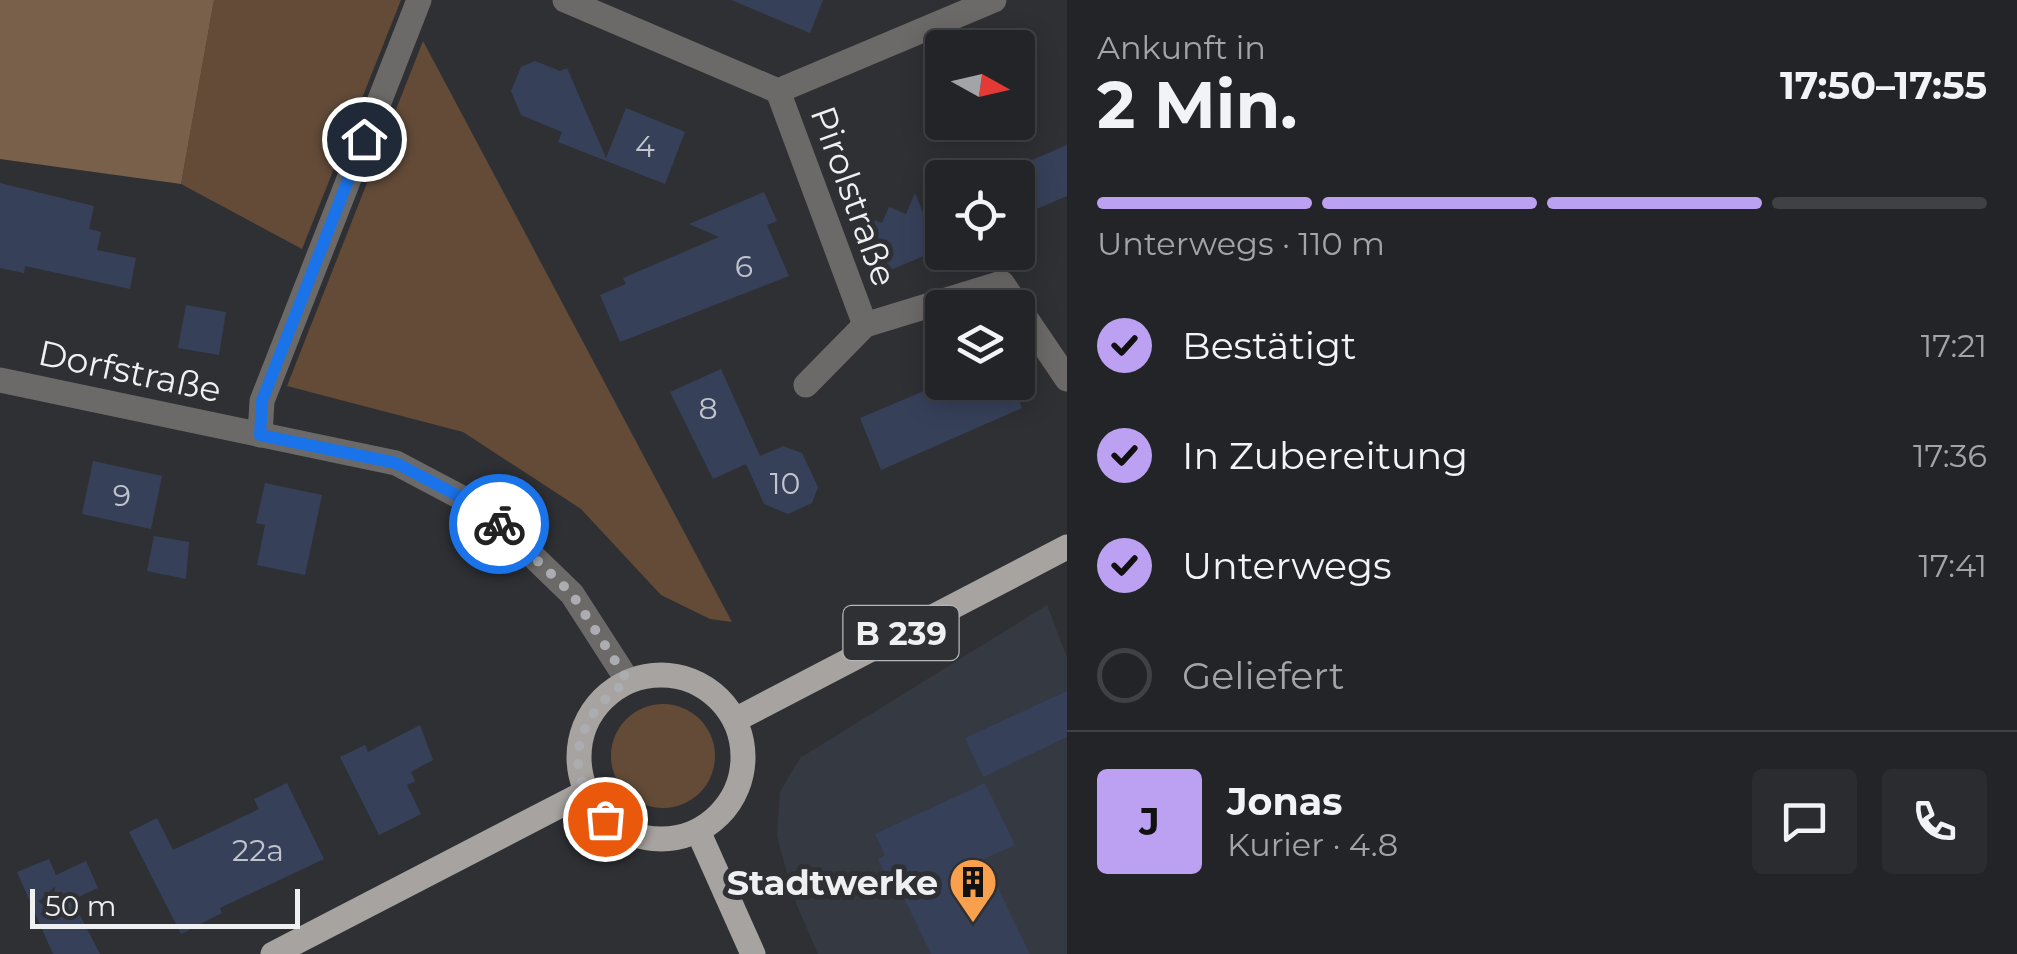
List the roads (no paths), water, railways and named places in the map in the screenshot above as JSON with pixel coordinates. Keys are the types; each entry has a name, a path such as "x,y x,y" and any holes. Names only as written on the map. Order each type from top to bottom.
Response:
{"main road":[{"name":"B 239","path":"734,720 1067,546"},
{"path":"652,675 700,684 720,700 734,720 742,744 742,771 727,806 698,831 666,840 634,836 605,819 586,792 578,767 584,728 606,695 628,681 652,675"},
{"path":"273,954 586,792"},
{"path":"698,831 753,954"}],"street":[{"path":"260,435 262,401 419,0"},
{"name":"Pirolstraße","path":"564,0 778,90 994,0"},
{"name":"Pirolstraße","path":"778,90 865,325"},
{"name":"Pirolstraße","path":"806,385 865,325 1002,283 1067,379"},
{"name":"Dorfstraße","path":"0,380 396,463 485,510 572,594 628,681"}],"place":[{"name":"Stadtwerke","path":"973,924"}]}
